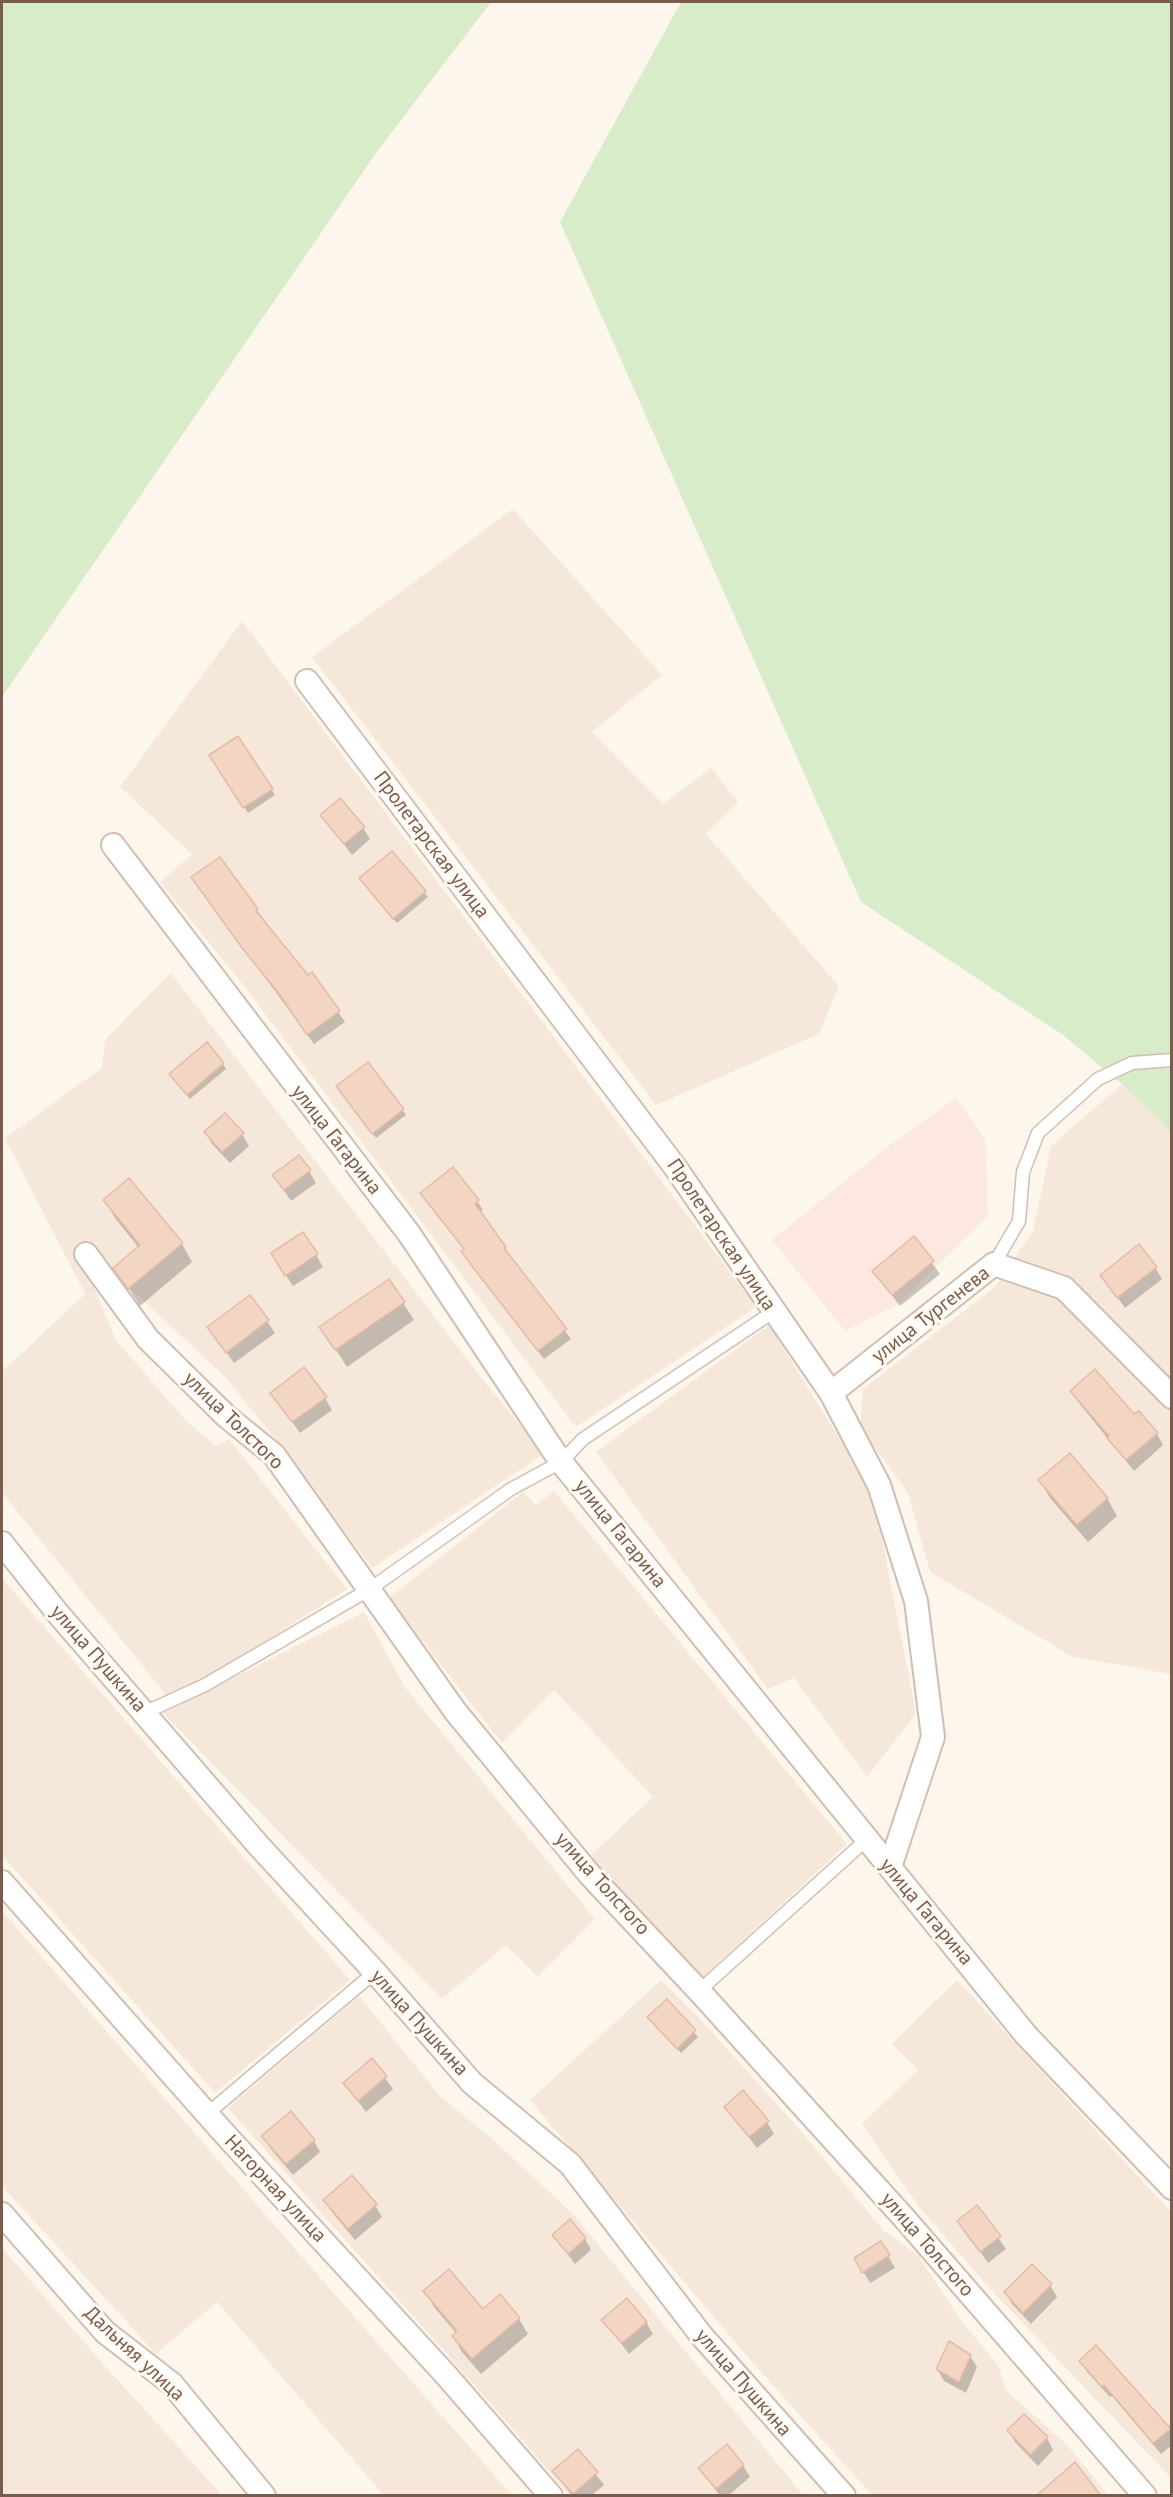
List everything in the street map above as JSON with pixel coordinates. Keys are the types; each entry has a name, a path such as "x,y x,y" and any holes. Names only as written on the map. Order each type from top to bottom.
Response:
{"street":[{"name":"Пролетарская улица","path":"307,681 675,1167 831,1393 879,1485 916,1601 933,1737 890,1867"},
{"name":"улица Гагарина","path":"113,846 410,1235 561,1462 1026,2035 1172,2187"},
{"name":"улица Толстого","path":"86,1254 148,1339 226,1416 274,1455 455,1711 590,1875 699,1991 905,2219 1145,2496"},
{"name":"улица Тургенева","path":"831,1393 994,1264 1064,1288 1172,1397"},
{"name":"улица Пушкина","path":"2,1543 60,1616 144,1713 472,2083 570,2164 701,2335 844,2496"},
{"name":"Нагорная улица","path":"2,1882 207,2114 446,2375 551,2496"},
{"name":"Дальняя улица","path":"2,2214 105,2332 172,2384 264,2496"}],"lane":[{"path":"994,1264 1019,1221 1023,1172 1038,1133 1098,1079 1132,1063 1172,1060"},
{"path":"144,1713 205,1685 370,1589 511,1490 561,1462 584,1439 773,1312"},
{"path":"699,1991 866,1840"},
{"path":"207,2114 375,1972"}],"shaded area":[{"path":"513,509 662,675 592,732 663,804 711,768 738,802 706,834 839,986 819,1034 656,1105 312,657"},
{"path":"242,621 756,1307 576,1427 241,982 160,882 192,854 120,787"},
{"path":"171,973 480,1376 544,1454 372,1568 286,1452 225,1377 90,1251 76,1243 116,1340 186,1421 216,1446 229,1439 347,1589 241,1657 168,1697 2,1493 2,1367 5,1369 85,1294 5,1138 102,1068 105,1040"},
{"path":"1122,1084 1171,1132 1171,1674 1073,1657 930,1572 908,1493 860,1427 863,1389 995,1287 1033,1231 1051,1146"},
{"path":"956,1098 985,1139 988,1216 898,1304 845,1331 772,1240 886,1148"},
{"path":"769,1325 873,1493 916,1713 867,1777 794,1678 768,1689 596,1452"},
{"path":"554,1491 847,1844 701,1979 589,1857 653,1797 554,1690 502,1743 389,1598 523,1492 536,1505"},
{"path":"2,1578 350,1980 215,2093 2,1855"},
{"path":"364,1612 404,1686 595,1919 538,1977 506,1945 442,1999 163,1713"},
{"path":"2,1911 512,2495 380,2495 382,2493 217,2302 156,2354 2,2186"},
{"path":"661,1980 700,2019 793,2122 884,2231 917,2254 962,2322 998,2365 1006,2390 1068,2446 1108,2495 872,2495 752,2362 530,2100"},
{"path":"957,1980 1171,2212 1171,2478 994,2293 919,2207 862,2124 918,2070 892,2044"},
{"path":"359,1996 440,2096 499,2145 574,2215 803,2495 569,2495 228,2108"},
{"path":"2,2248 105,2366 222,2495 2,2495"}],"green space":[{"path":"2,2 491,2 376,153 2,697"},
{"path":"681,2 1171,2 1171,1132 1122,1084 1063,1035 861,902 560,222"}],"building":[{"path":"238,736 273,789 243,808 209,755"},
{"path":"340,798 365,827 344,844 320,815"},
{"path":"392,851 426,891 393,919 359,878"},
{"path":"220,857 258,909 256,911 308,975 312,972 340,1011 307,1035 280,995 242,948 191,877"},
{"path":"207,1042 224,1063 187,1095 169,1074"},
{"path":"368,1062 404,1109 372,1134 336,1086"},
{"path":"225,1113 244,1133 222,1152 204,1132"},
{"path":"299,1155 311,1170 284,1190 272,1175"},
{"path":"453,1167 479,1200 475,1204 506,1247 504,1248 567,1329 538,1351 475,1270 461,1251 464,1249 420,1193"},
{"path":"129,1178 183,1243 128,1289 113,1268 140,1245 103,1200"},
{"path":"303,1232 318,1254 285,1276 271,1253"},
{"path":"914,1236 934,1261 892,1295 872,1271"},
{"path":"1139,1244 1157,1267 1117,1298 1100,1275"},
{"path":"389,1279 405,1302 335,1350 319,1327"},
{"path":"250,1295 269,1320 226,1353 207,1327"},
{"path":"304,1367 327,1397 292,1422 270,1393"},
{"path":"1095,1369 1134,1414 1139,1411 1158,1433 1126,1460 1107,1438 1109,1436 1070,1391"},
{"path":"1070,1453 1108,1498 1077,1525 1038,1480"},
{"path":"667,1999 696,2030 677,2049 647,2017"},
{"path":"372,2058 387,2076 358,2101 343,2083"},
{"path":"743,2090 769,2121 749,2137 724,2107"},
{"path":"291,2111 315,2140 286,2164 261,2136"},
{"path":"352,2175 377,2204 348,2229 323,2200"},
{"path":"977,2205 1001,2236 980,2252 957,2221"},
{"path":"570,2219 586,2238 568,2254 552,2235"},
{"path":"881,2241 890,2255 862,2273 854,2258"},
{"path":"1032,2264 1052,2284 1023,2313 1004,2292"},
{"path":"449,2269 483,2309 500,2294 520,2318 472,2359 452,2336 457,2331 423,2291"},
{"path":"627,2298 647,2322 622,2343 601,2320"},
{"path":"949,2341 971,2355 959,2382 936,2369"},
{"path":"1096,2345 1171,2429 1153,2443 1104,2385 1102,2387 1079,2361"},
{"path":"1024,2414 1048,2437 1030,2455 1007,2430"},
{"path":"727,2444 744,2465 716,2489 698,2468"},
{"path":"578,2449 598,2472 573,2494 552,2471"},
{"path":"1075,2462 1101,2496 1036,2496"}]}
